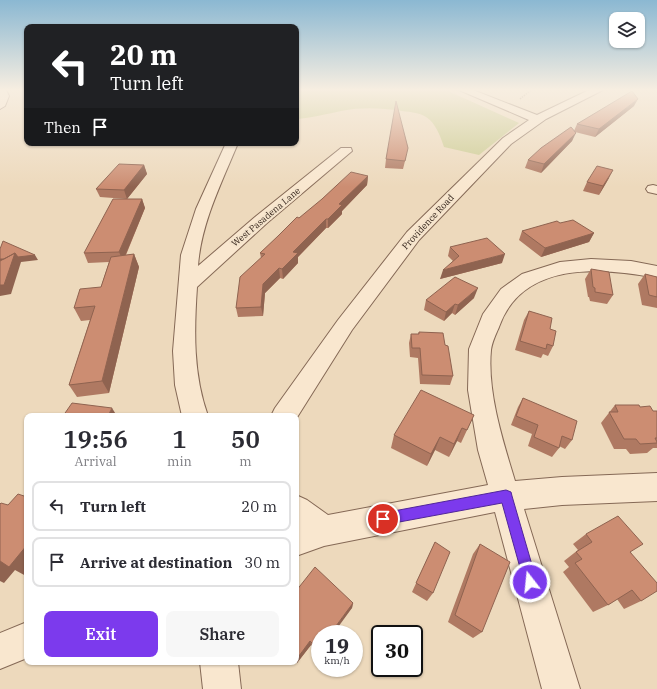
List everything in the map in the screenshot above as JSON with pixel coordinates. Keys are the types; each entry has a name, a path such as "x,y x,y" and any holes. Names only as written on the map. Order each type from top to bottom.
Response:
{"street":[{"name":"Providence Road","path":"286,413 345,325 413,236 507,141 535,122"},
{"path":"194,413 189,401 184,320 191,251 201,216 231,146"},
{"name":"West Pasadena Lane","path":"188,285 261,220 346,151"},
{"path":"561,689 492,450 480,390 480,349 493,314 508,294 529,278 560,268 591,265 631,267 657,272"},
{"path":"299,539 324,531 506,496 562,491 657,487"},
{"path":"299,512 324,531"},
{"path":"0,651 24,641"},
{"path":"219,665 222,689"}],"green space":[{"path":"432,123 519,123 479,155 444,147 437,129"}],"building":[{"path":"392,122 401,122 408,148 405,161 386,159"},
{"path":"580,122 608,122 599,129 577,124"},
{"path":"571,127 576,133 544,164 528,160 541,148"},
{"path":"119,164 144,165 124,190 96,189"},
{"path":"597,166 613,170 603,186 587,182"},
{"path":"351,172 368,176 339,204 342,205 293,252 298,253 282,269 279,268 263,284 261,307 236,308 240,277 265,254 260,253 297,217 299,218 322,199"},
{"path":"113,199 142,199 119,252 84,253"},
{"path":"573,220 594,233 545,248 522,231 557,221 560,223"},
{"path":"487,238 505,254 443,270 459,256 450,247"},
{"path":"3,241 35,255 18,257 15,253 4,259 0,259 0,249"},
{"path":"15,253 4,285 0,285 0,261"},
{"path":"134,254 102,381 69,385 95,306 74,308 80,289 101,287 111,257"},
{"path":"591,269 609,272 613,295 595,292"},
{"path":"645,274 657,277 657,297 649,295"},
{"path":"455,277 478,288 458,305 455,304 446,312 426,300"},
{"path":"529,311 552,318 550,329 556,331 553,346 547,344 546,349 520,341"},
{"path":"419,332 443,333 445,345 448,346 453,376 422,375 420,348 412,348 411,334 419,334"},
{"path":"421,390 474,415 467,430 462,428 454,444 440,437 431,454 394,435"},
{"path":"523,398 577,421 572,440 562,436 559,448 534,437 538,425 516,416"},
{"path":"72,403 112,408 110,413 65,413"},
{"path":"615,405 639,405 640,407 650,406 653,411 657,411 657,438 655,438 657,443 640,444 636,439 624,439 609,412 618,412"},
{"path":"18,494 24,496 24,549 9,567 0,561 0,504 8,505"},
{"path":"618,516 643,544 630,552 657,583 657,591 641,601 632,590 608,605 575,563 582,559 576,552 592,542 586,534"},
{"path":"435,542 450,552 433,593 416,583"},
{"path":"480,544 510,562 482,632 455,615"},
{"path":"315,567 353,603 337,625 311,625 311,642 310,641 299,656 299,587"}],"route":[{"path":"383,519 506,496 530,582"}]}
